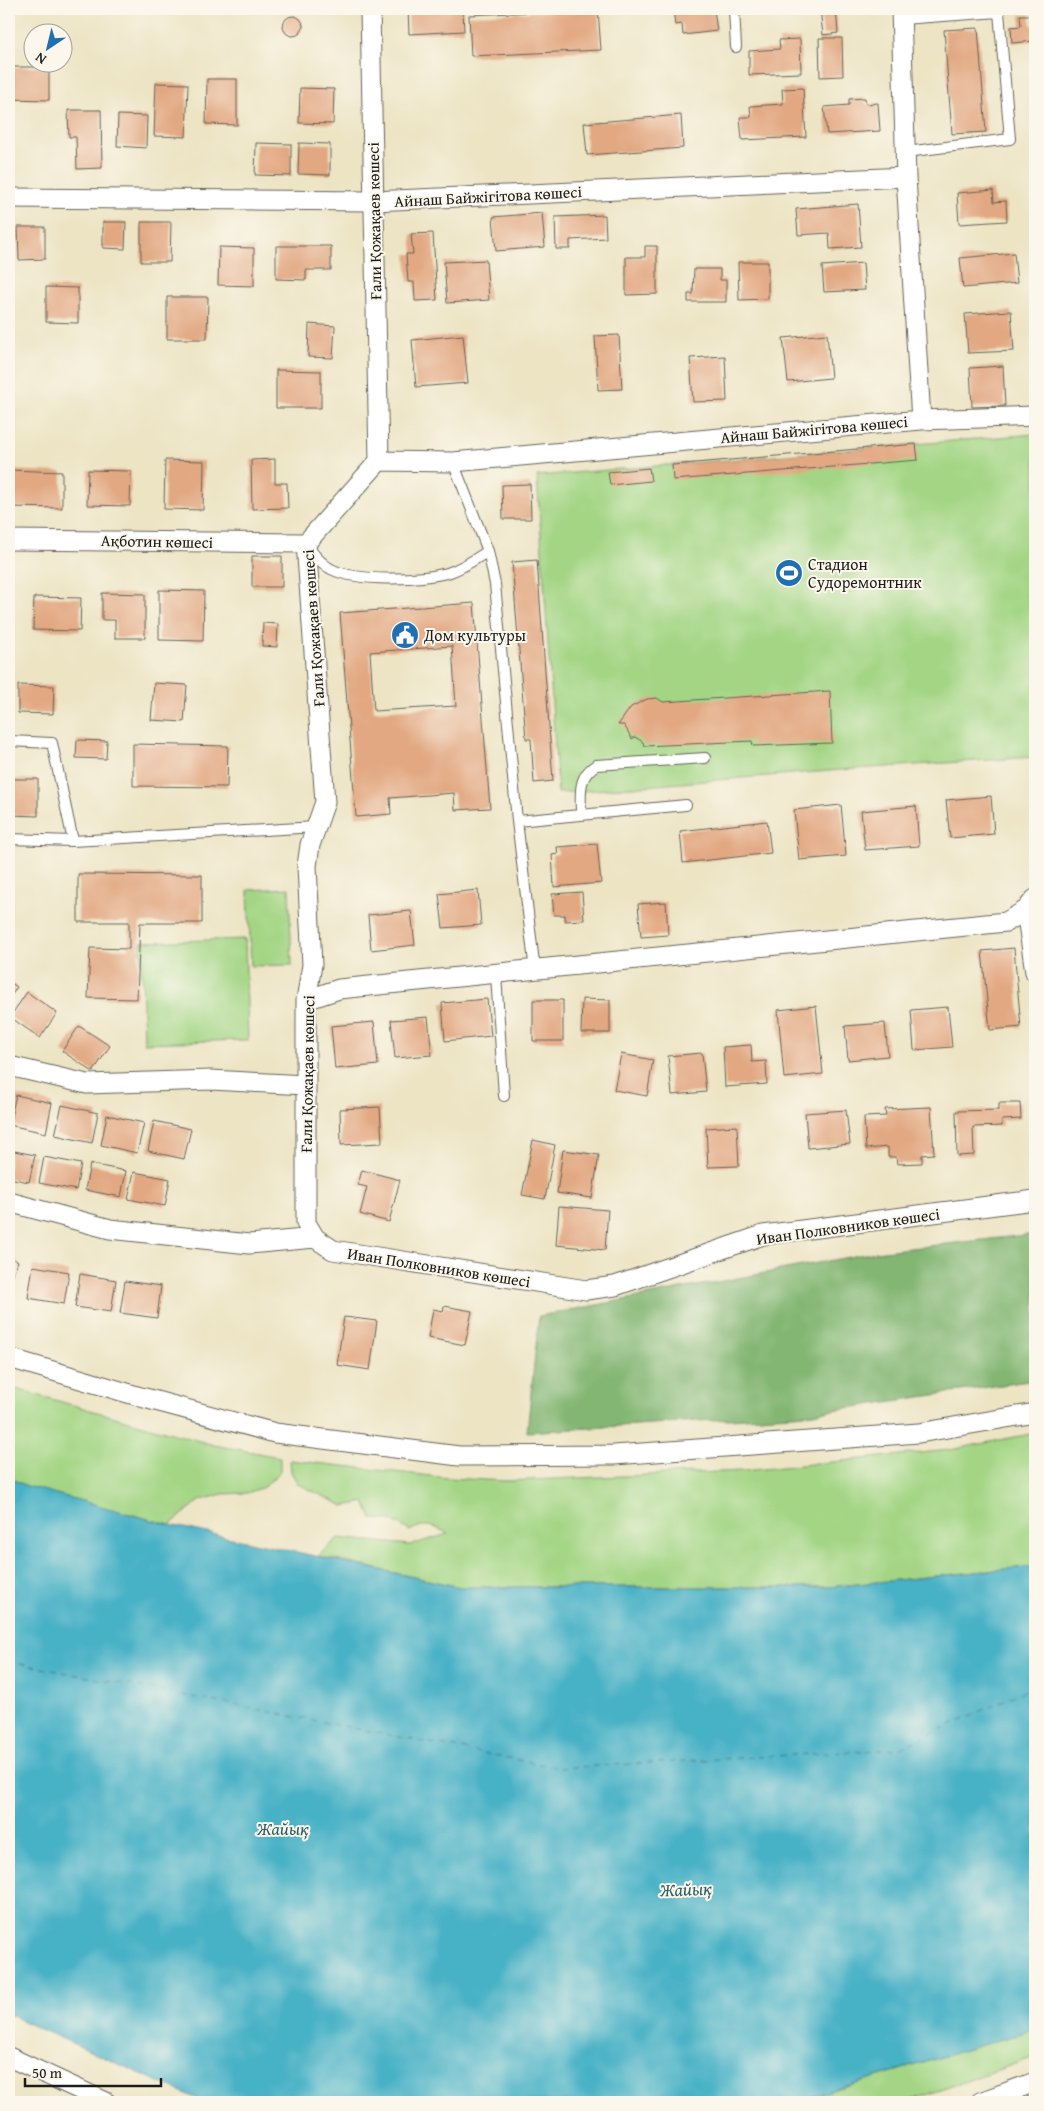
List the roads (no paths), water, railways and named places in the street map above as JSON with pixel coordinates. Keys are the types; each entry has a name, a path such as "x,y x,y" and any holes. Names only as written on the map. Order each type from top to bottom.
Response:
{"street":[{"name":"Ғали Қожақаев көшесі","path":"315,1238 306,1223 306,1000 312,966 308,866 310,845 325,802 306,543 379,461 370,9"},
{"name":"Айнаш Байжігітова көшесі","path":"902,14 906,177 921,420"},
{"name":"Айнаш Байжігітова көшесі","path":"9,198 373,201 906,177"},
{"name":"Айнаш Байжігітова көшесі","path":"379,461 453,462 921,420 1035,416"},
{"name":"Ақботин көшесі","path":"9,540 306,543"},
{"path":"306,1000 339,989 534,971 1006,922 1030,904"},
{"path":"1030,904 1035,972"},
{"path":"9,1066 88,1084 211,1080 306,1085"},
{"name":"Иван Полковников көшесі","path":"315,1238 333,1250 586,1290 615,1286 764,1235 1035,1200"},
{"path":"9,1202 110,1229 249,1244 315,1238"},
{"path":"9,1358 141,1397 275,1433 459,1456 614,1455 919,1433 1035,1413"},
{"path":"9,2057 106,2102"},
{"path":"980,2102 1035,2082"}],"lane":[{"path":"734,9 736,47"},
{"path":"902,14 999,12 1010,139 906,152"},
{"path":"453,462 488,551 495,584 517,820 534,971"},
{"path":"306,543 317,559 332,570 361,576 405,579 448,573 488,551"},
{"path":"9,741 52,743 73,841"},
{"path":"581,814 581,781 587,771 596,765 705,758"},
{"path":"517,820 686,805"},
{"path":"9,839 73,841 316,827"},
{"path":"496,974 504,1096"}],"water":[{"name":"Жайық","path":"9,1478 27,1486 170,1525 460,1587 828,1587 1035,1566 1035,2029 793,2102 204,2102 9,2015"}],"place":[{"name":"Стадион Судоремонтник","path":"789,573"},
{"name":"Дом культуры","path":"405,635"}]}
